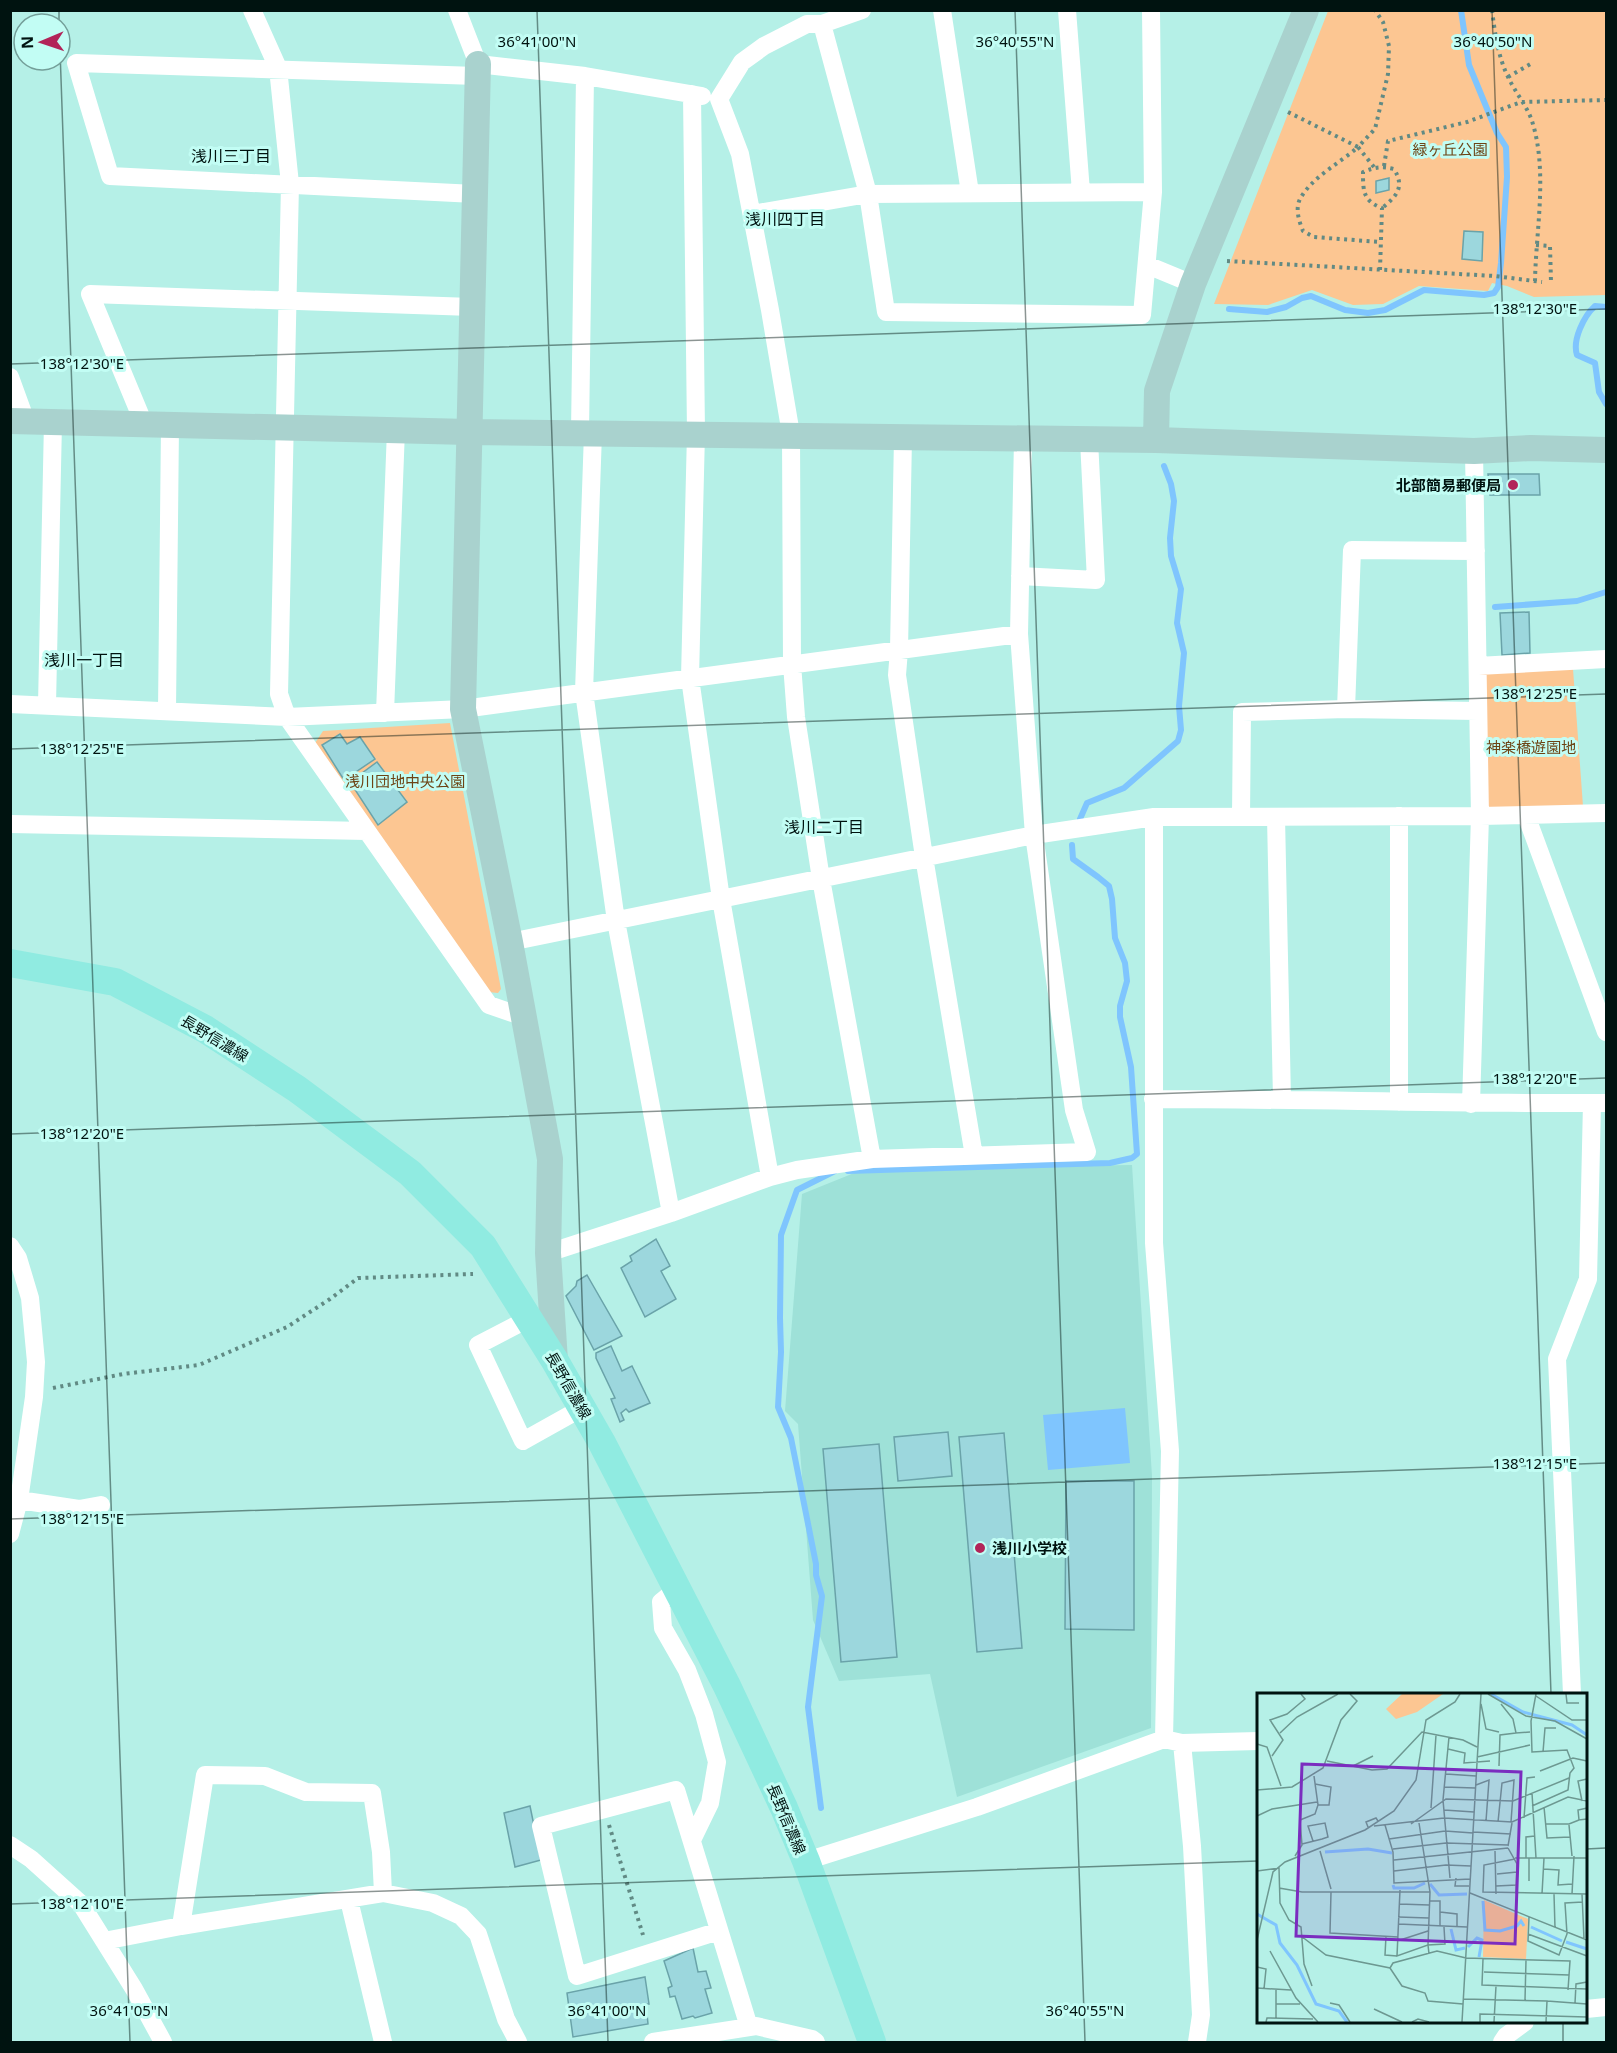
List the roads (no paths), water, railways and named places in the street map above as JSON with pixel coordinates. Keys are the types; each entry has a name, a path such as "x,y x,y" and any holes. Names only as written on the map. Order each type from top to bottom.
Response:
{"main road":[{"name":"長野信濃線","path":"10,963 115,982 205,1029 297,1089 410,1173 483,1246 555,1361 602,1443 727,1686 806,1861 872,2043"}],"street":[{"path":"252,10 278,68 290,184 279,694 287,717 489,1005 524,1017"},
{"path":"457,10 477,70 463,709 510,942 550,1159 548,1253 555,1361"},
{"path":"719,99 741,62 764,46 812,20 862,10"},
{"path":"942,10 970,193"},
{"path":"1067,10 1081,192"},
{"path":"812,20 868,194 886,312 1142,315 1153,192 1151,10"},
{"path":"1156,440 1157,391 1193,284 1306,10"},
{"path":"475,194 110,176 76,63 477,70 585,76 719,99"},
{"path":"585,76 587,433 584,692 616,921 670,1213"},
{"path":"692,94 696,433 690,678 721,899 770,1178"},
{"path":"719,99 740,154 771,310 791,434 792,664 796,717 821,879 872,1160"},
{"path":"752,214 868,194 1153,192"},
{"path":"1147,265 1193,284"},
{"path":"144,424 90,294 472,307"},
{"path":"10,377 18,421 469,432 1156,440 1474,451 1531,448 1606,450"},
{"path":"47,705 53,422"},
{"path":"167,711 170,425"},
{"path":"385,713 396,430"},
{"path":"903,437 897,675 924,857 974,1156"},
{"path":"548,1253 797,1170 872,1160 1087,1152 1074,1110 1034,835 1019,633 1023,440"},
{"path":"1020,576 1096,580 1089,440"},
{"path":"1471,1104 1480,816 1474,451"},
{"path":"1346,709 1352,550 1476,551"},
{"path":"10,704 287,717 463,709 1019,633"},
{"path":"1478,666 1606,659"},
{"path":"1241,817 1242,712 1346,709 1478,711"},
{"path":"510,942 1034,835 1154,817 1480,816 1606,813"},
{"path":"1526,814 1606,1032"},
{"path":"1399,816 1399,1102"},
{"path":"1154,817 1154,1243 1170,1451 1173,1741 1194,1880 1201,2015 1197,2043"},
{"path":"1276,817 1282,1099"},
{"path":"10,824 368,831"},
{"path":"1153,1100 1282,1099 1471,1104 1599,1103 1598,1216 1588,1279 1557,1359 1572,1693"},
{"path":"10,1246 18,1258 30,1298 36,1362 34,1397 19,1500 10,1534"},
{"path":"528,1319 478,1345 523,1440 582,1408"},
{"path":"19,1500 79,1509 101,1505"},
{"path":"678,1589 661,1602 663,1628 687,1670 700,1703 717,1762 710,1803 692,1840"},
{"path":"806,1861 977,1807 1173,1741 1257,1742"},
{"path":"181,1926 205,1775 265,1776 306,1791 372,1793 381,1852 382,1893"},
{"path":"719,1931 577,1976 541,1826 676,1790 749,2027"},
{"path":"10,1845 31,1859 81,1904 134,1989 163,2043"},
{"path":"104,1941 382,1893 433,1903 461,1916 478,1934 506,2019 518,2043"},
{"path":"349,1900 383,2043"},
{"path":"1587,2009 1606,2007"},
{"path":"1502,2043 1506,2036 1524,2023"},
{"path":"653,2043 756,2026 812,2039 816,2043"}],"waterway":[{"path":"1229,309 1267,312 1311,296 1345,310 1368,313 1385,310 1424,290 1484,295 1494,293 1498,287 1501,263 1507,177 1506,147 1497,133 1469,65 1461,10"},
{"path":"1606,307 1595,306 1580,329 1576,342 1577,355 1595,363 1599,392 1606,404"},
{"path":"1080,819 1087,803 1124,788 1178,741 1181,730 1179,706 1184,653 1177,623 1181,589 1171,556 1170,538 1174,501 1164,466"},
{"path":"1495,607 1577,601 1606,592"},
{"path":"848,1171 1110,1163 1132,1158 1137,1154 1131,1067 1120,1017 1120,1006 1127,981 1125,963 1115,938 1112,899 1109,886 1073,859 1072,845"},
{"path":"821,1808 808,1707 822,1596 816,1575 816,1564 791,1438 778,1407 781,1352 781,1235 797,1190 835,1171"}],"place":[{"name":"北部簡易郵便局","path":"1513,485"},
{"name":"浅川小学校","path":"980,1548"}],"district":[{"name":"浅川三丁目","path":"231,156"},
{"name":"浅川四丁目","path":"785,219"},
{"name":"浅川一丁目","path":"84,660"},
{"name":"浅川二丁目","path":"824,827"}],"park label":[{"name":"緑ヶ丘公園","path":"1450,149"},
{"name":"神楽橋遊園地","path":"1531,747"},
{"name":"浅川団地中央公園","path":"405,781"}]}
